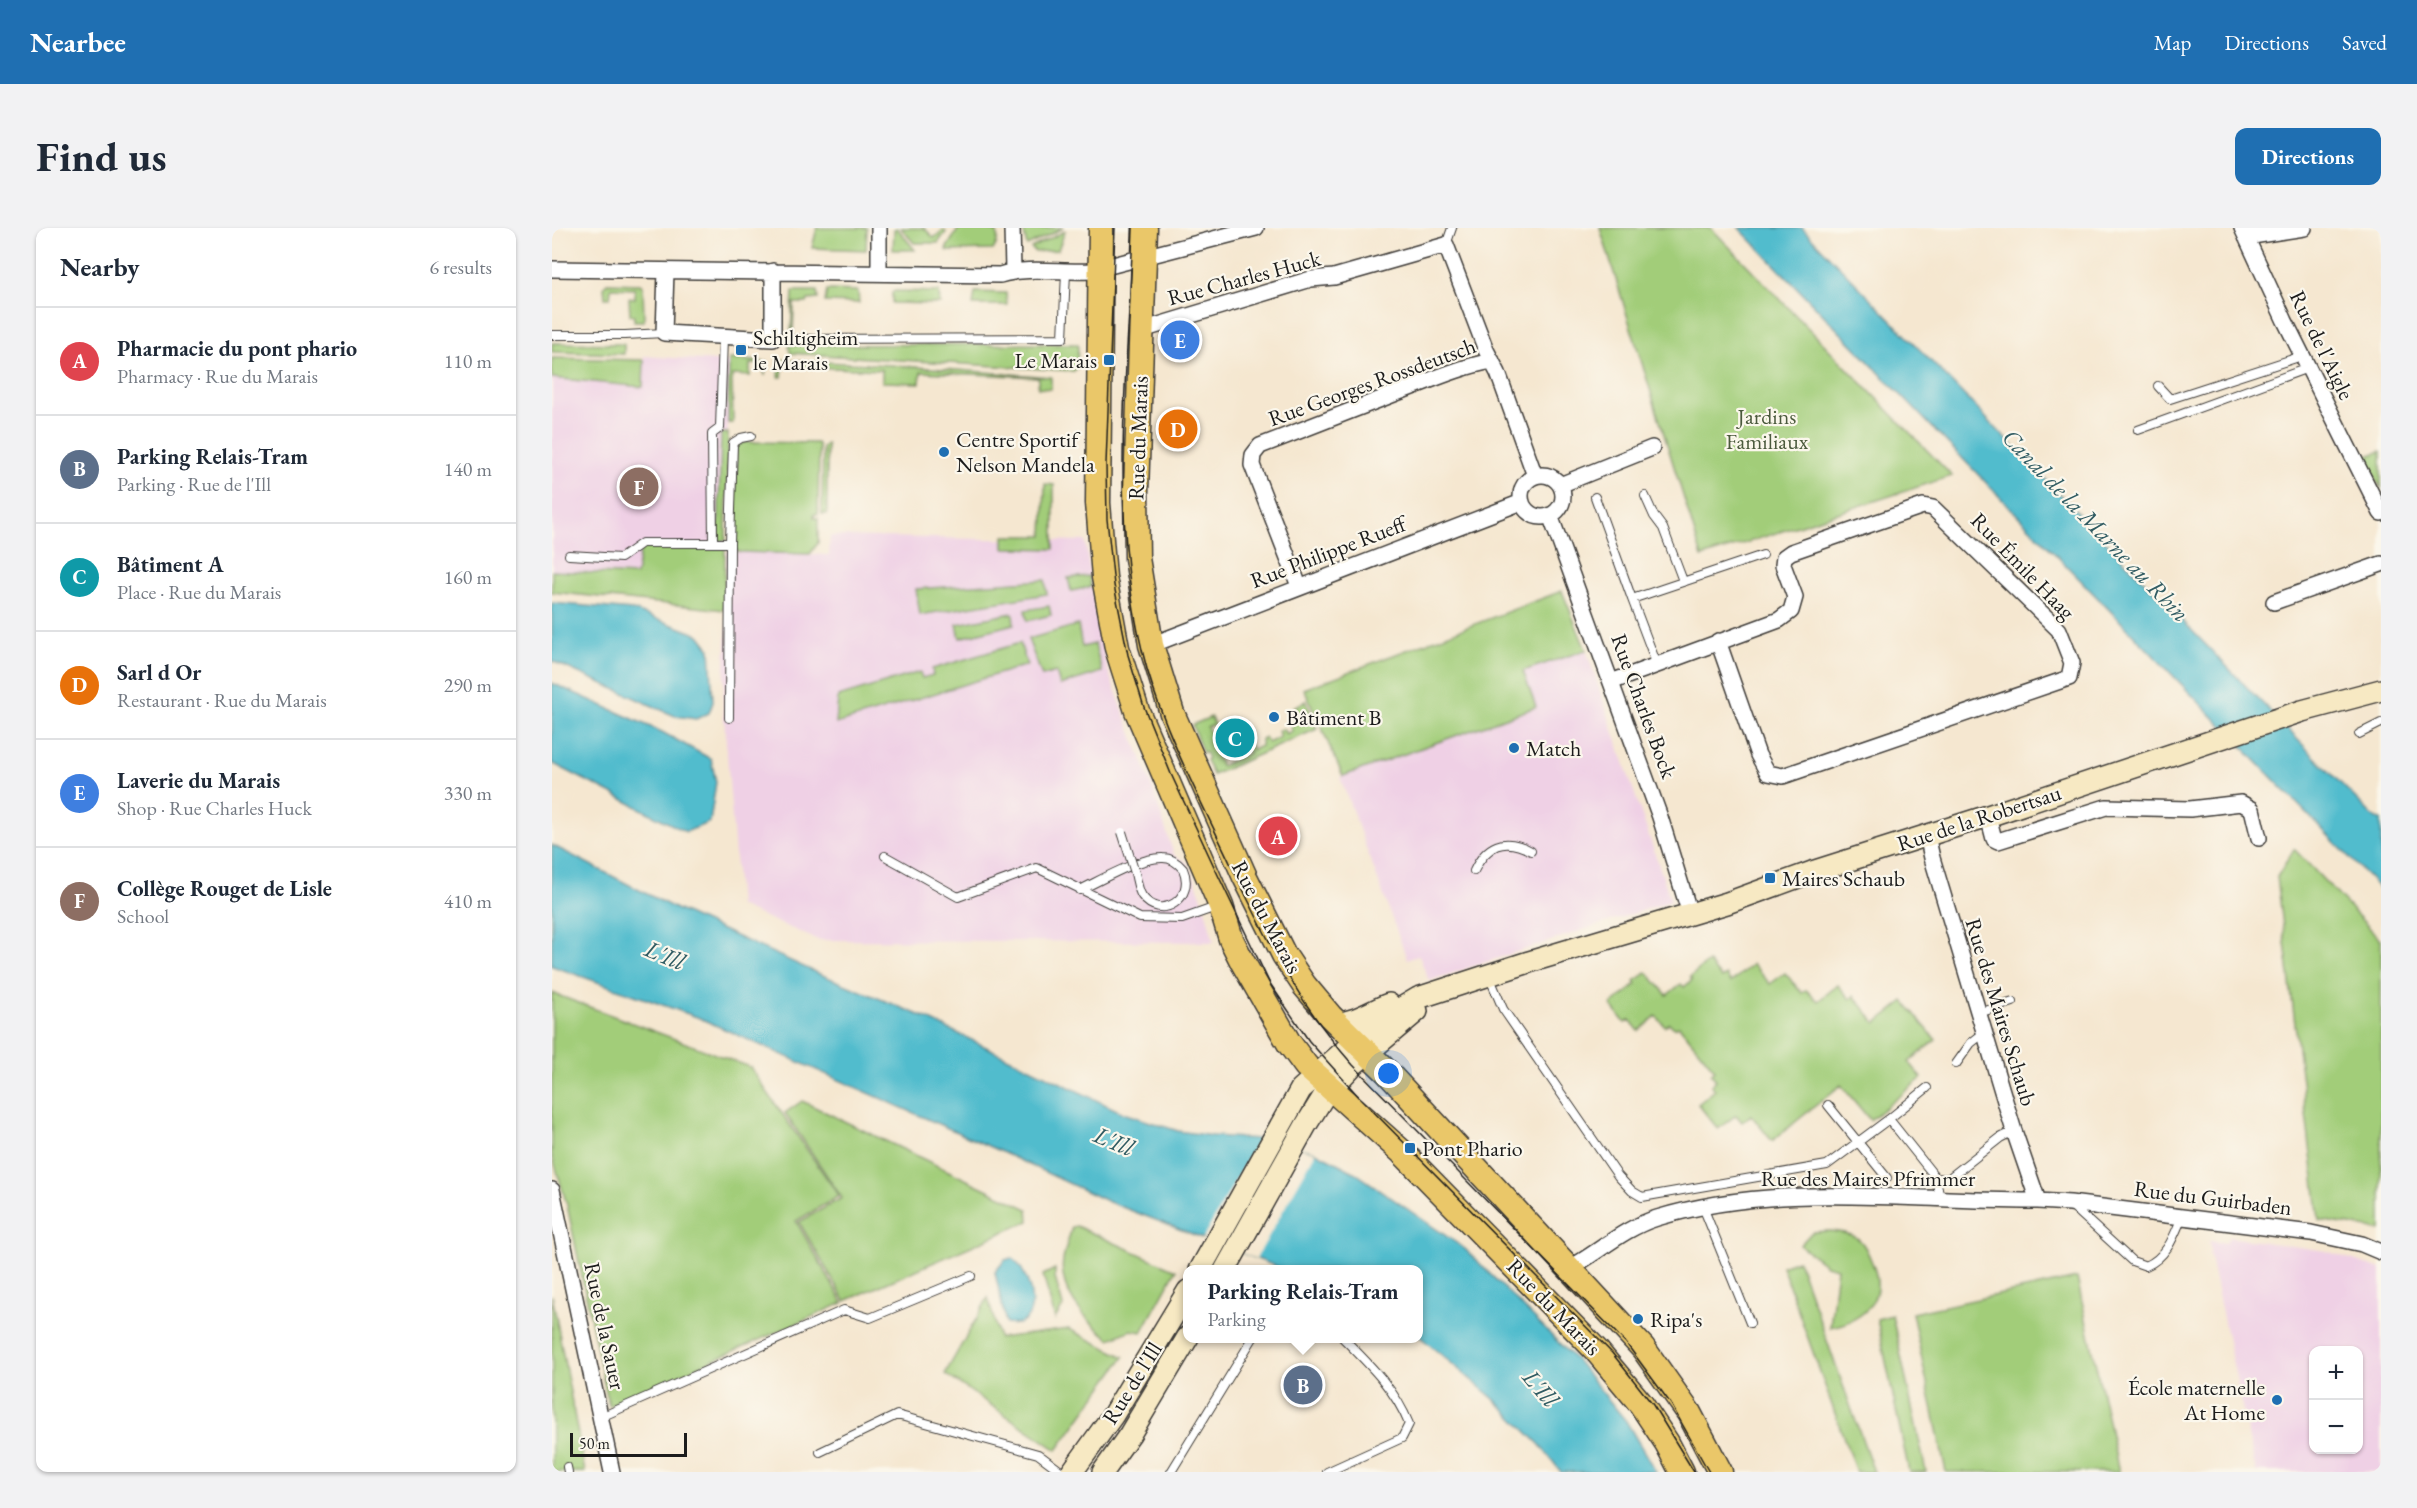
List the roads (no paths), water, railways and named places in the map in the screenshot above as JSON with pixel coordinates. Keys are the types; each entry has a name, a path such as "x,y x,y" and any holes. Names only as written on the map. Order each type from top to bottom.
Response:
{"main road":[{"name":"Rue du Marais","path":"1101,228 1098,502 1108,601 1117,648 1137,711 1221,906 1231,939 1312,1078 1402,1152 1603,1357 1641,1404 1682,1472"},
{"name":"Rue du Marais","path":"1144,228 1136,492 1137,558 1151,645 1172,713 1245,877 1284,955 1304,985 1337,1023 1362,1046 1570,1268 1653,1361 1694,1421 1720,1472"},
{"name":"Rue de la Robertsau","path":"1337,1023 1350,1022 1403,998 1418,998 1440,992 1488,975 1690,914 2302,711 2381,690"},
{"name":"Rue de la Robertsau","path":"1362,1046 1440,992"},
{"name":"Rue de la Robertsau","path":"1362,1046 1376,1023 1418,998"},
{"path":"1203,1265 1284,1119 1312,1078 1362,1046"},
{"path":"1227,1265 1305,1125 1312,1078"},
{"name":"Rue de l'Ill","path":"1072,1472 1113,1415 1183,1299"},
{"name":"Rue de l'Ill","path":"1103,1472 1130,1434 1184,1343"}],"street":[{"path":"879,228 879,273"},
{"path":"1012,228 1012,271"},
{"path":"552,269 1000,275 1012,271 1090,271 1256,228"},
{"path":"2244,233 2304,228"},
{"name":"Rue de l'Aigle","path":"2244,233 2305,362 2381,513"},
{"path":"1446,245 1492,361"},
{"name":"Rue Charles Huck","path":"1142,330 1311,279 1334,277 1446,245"},
{"path":"666,271 664,333 773,339 773,271"},
{"name":"Rue Georges Rossdeutsch","path":"1299,586 1252,465 1253,455 1260,446 1416,386 1492,361 1535,476"},
{"path":"1560,484 1652,448"},
{"path":"1546,475 1560,484 1562,502 1550,515 1536,515 1530,512 1522,502 1525,484 1535,476 1546,475"},
{"name":"Rue Philippe Rueff","path":"1151,645 1299,586 1522,502"},
{"name":"Rue Émile Haag","path":"1611,682 1718,641 1779,620 1791,611 1795,597 1783,565 1784,557 1791,552 1923,506 1934,508 2059,630 2072,663 2068,678 1783,776 1768,773 1758,755 1718,641"},
{"name":"Rue Charles Bock","path":"1550,515 1660,817 1690,914"},
{"path":"2274,602 2381,564"},
{"path":"1988,816 1994,838 1998,841 2106,807 2190,809 2241,803 2252,809 2259,838"},
{"name":"Rue des Maires Schaub","path":"1927,835 2014,1131 2038,1200"},
{"name":"Rue de la Sauer","path":"552,1190 612,1472"},
{"name":"Rue des Maires Pfrimmer","path":"1570,1268 1618,1235 1655,1218 1703,1207 1764,1198 1827,1196 2038,1200"},
{"name":"Rue du Guirbaden","path":"2038,1200 2328,1236 2381,1252"}],"lane":[{"path":"1446,245 1452,228"},
{"path":"773,339 1063,338 1066,272"},
{"path":"552,334 664,333"},
{"path":"713,543 712,434 720,428 723,337"},
{"path":"2158,386 2170,399 2305,362"},
{"path":"2138,430 2305,362"},
{"path":"729,718 733,443 751,436"},
{"path":"1595,496 1657,665"},
{"path":"1645,496 1654,516 1663,528 1683,581"},
{"path":"569,555 621,558 642,543 730,543"},
{"path":"1632,598 1763,555"},
{"path":"2359,734 2379,727"},
{"path":"1080,890 1120,870 1162,858 1170,859 1183,869 1187,885 1180,900 1165,907 1157,906 1144,898 1135,873 1122,832"},
{"path":"1474,872 1480,857 1501,844 1518,843 1531,851"},
{"path":"885,856 958,897 1037,868 1140,918 1182,919 1221,906"},
{"path":"1488,975 1503,1009 1606,1158 1632,1191 1642,1197 1827,1165 1927,1088"},
{"path":"1979,1013 2013,1002"},
{"path":"1956,1064 1971,1043 1985,1032"},
{"path":"1828,1105 1887,1178"},
{"path":"1889,1119 1936,1178 1940,1199"},
{"path":"1936,1178 1948,1179 2000,1138 2014,1131"},
{"path":"2070,1203 2132,1261 2146,1266 2158,1261 2170,1243 2182,1217"},
{"path":"1703,1207 1750,1323"},
{"path":"601,1417 844,1310 870,1318 971,1276"},
{"path":"1172,1472 1249,1343"},
{"path":"1327,1472 1402,1438 1409,1424 1402,1407 1380,1375 1348,1343"},
{"path":"820,1452 897,1415 1038,1454 1062,1472"}],"water":[{"path":"1739,228 1802,228 2299,741 2376,819 2381,820 2381,890"},
{"path":"552,603 633,610 699,635 710,649 713,702 709,713 696,719 675,716 552,661"},
{"path":"552,683 662,732 711,759 716,782 710,822 686,832 552,763"},
{"name":"L'Ill","path":"552,845 676,909 815,972 924,1017 1123,1113 1178,1131 1259,1139 1316,1152 1354,1172 1465,1249 1576,1360 1626,1421 1656,1472 1561,1472 1540,1445 1494,1399 1423,1339 1423,1265 1273,1265 1109,1202 697,1017 552,966"},
{"path":"1012,1258 1025,1275 1032,1298 1031,1309 1027,1318 1019,1323 1006,1324 995,1272 1005,1260"}],"tram line":[{"path":"1115,228 1106,464 1107,519 1114,585 1128,655 1144,707 1171,774 1218,875 1269,982 1309,1041 1360,1098 1612,1353 1653,1405 1694,1472"},
{"path":"1133,228 1123,450 1127,560 1135,615 1147,669 1164,719 1185,768 1284,970 1315,1017 1353,1065 1626,1343 1671,1404 1709,1472"}],"place":[{"name":"Laverie du Marais","path":"1180,340"},
{"name":"Schiltigheim le Marais","path":"741,350"},
{"name":"Le Marais","path":"1109,360"},
{"name":"Sarl d Or","path":"1178,429"},
{"name":"Centre Sportif Nelson Mandela","path":"944,452"},
{"name":"Collège Rouget de Lisle","path":"639,487"},
{"name":"Bâtiment B","path":"1274,717"},
{"name":"Bâtiment A","path":"1235,738"},
{"name":"Match","path":"1514,748"},
{"name":"Pharmacie du pont phario","path":"1278,836"},
{"name":"Maires Schaub","path":"1770,878"},
{"name":"Pont Phario","path":"1410,1148"},
{"name":"Ripa's","path":"1638,1319"},
{"name":"Parking Relais-Tram","path":"1303,1385"},
{"name":"École maternelle At Home","path":"2277,1400"}],"park label":[{"name":"Jardins Familiaux","path":"1767,428"}],"water label":[{"name":"Canal de la Marne au Rhin","path":"2096,525"}]}
